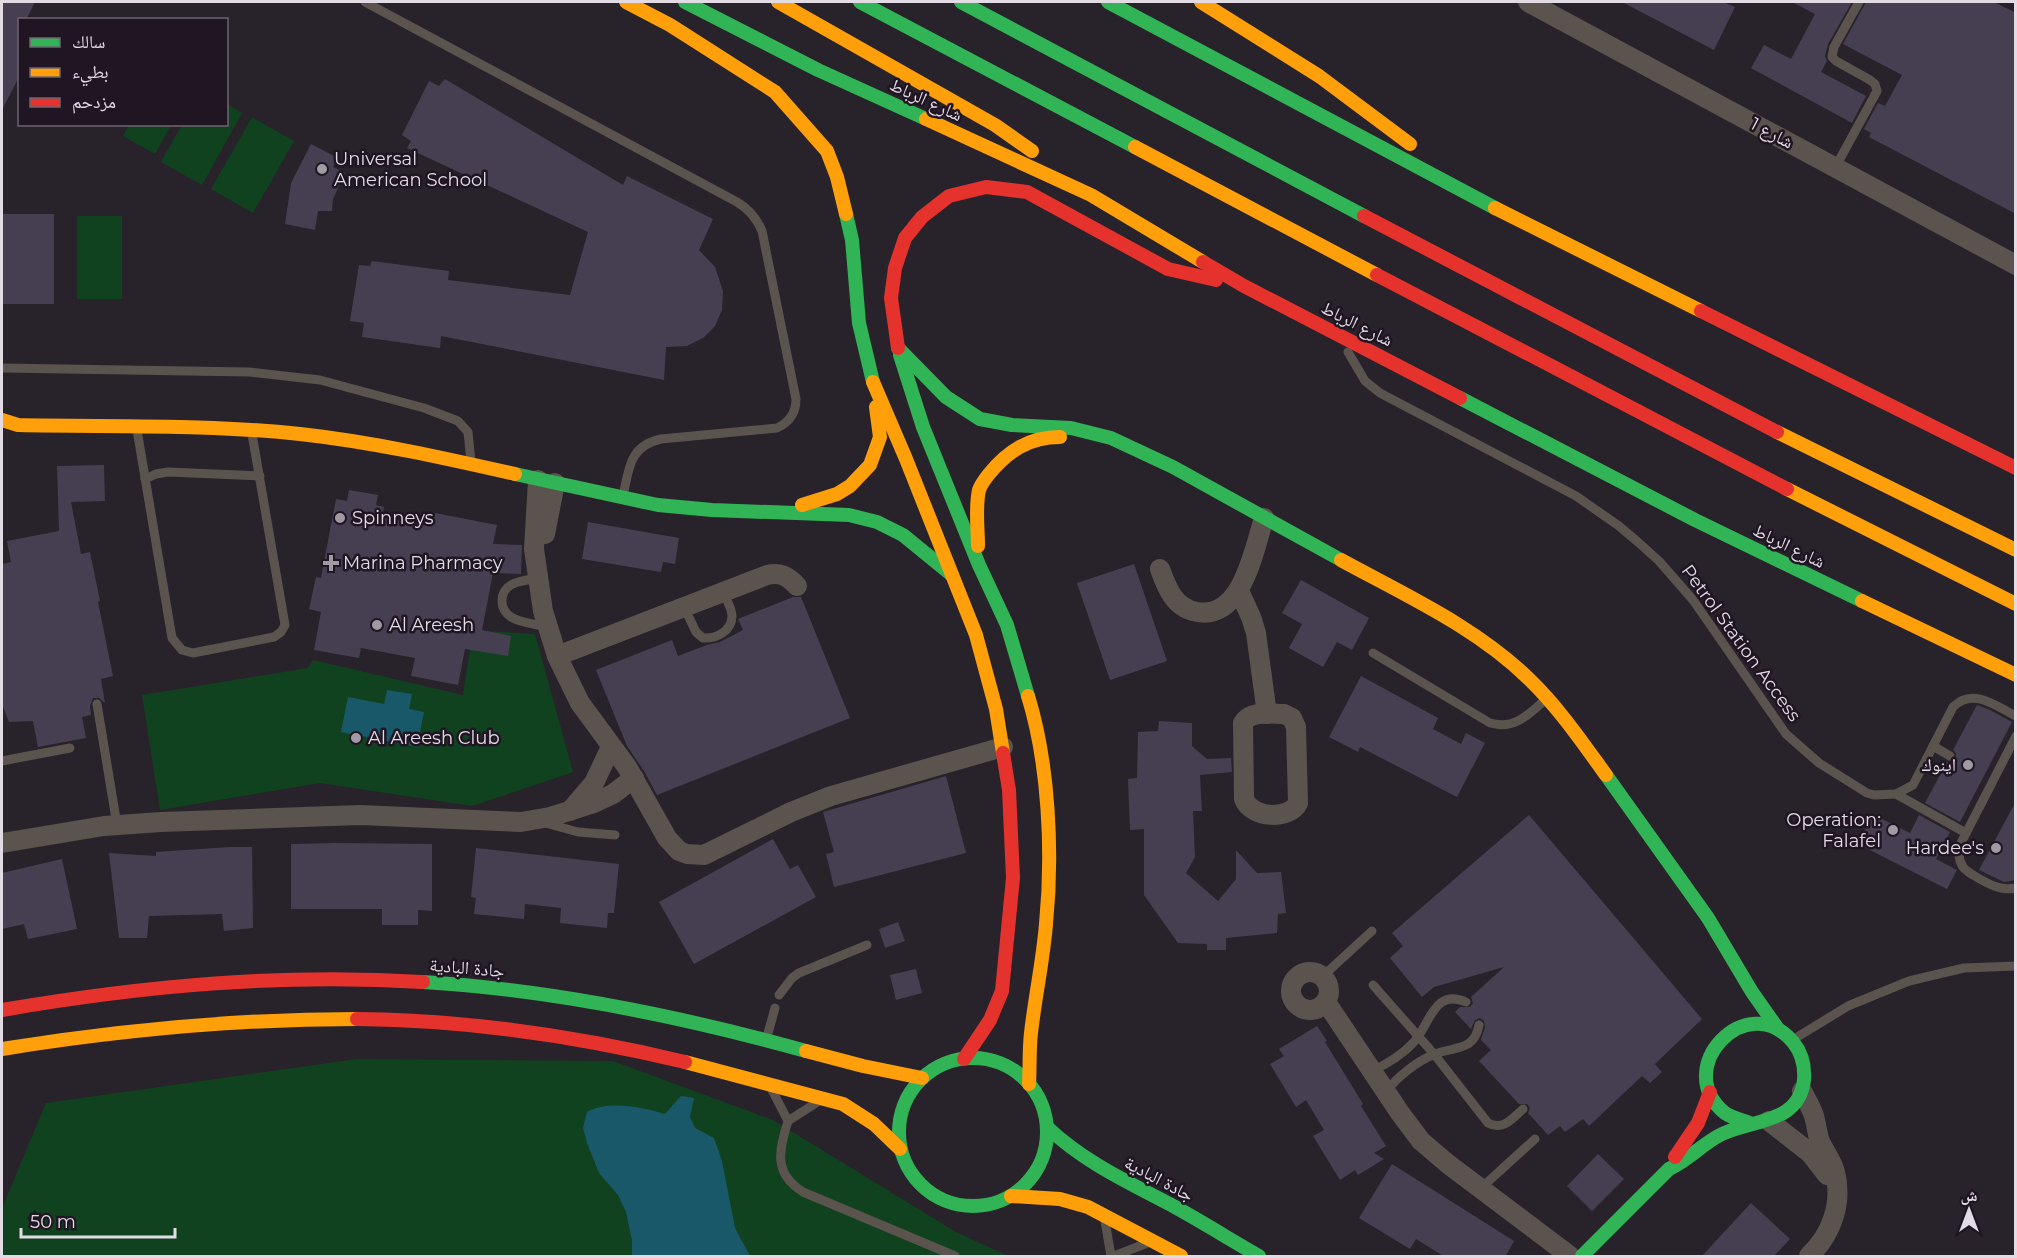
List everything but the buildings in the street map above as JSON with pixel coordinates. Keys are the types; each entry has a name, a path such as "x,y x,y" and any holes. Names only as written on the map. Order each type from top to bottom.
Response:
{"main road":[{"path":"626,2 669,25 776,92 826,151 837,177 852,240 859,323 873,382 880,437 870,465 850,486 824,500 775,511"},
{"name":"شارع الرباط","path":"685,2 818,70 1090,195 1244,286 1695,520 2016,675"},
{"path":"778,2 995,125 1090,195"},
{"path":"860,2 1651,420 2016,604"},
{"path":"961,2 1747,417 2016,550"},
{"path":"1108,2 1495,208 2016,468"},
{"path":"1201,2 1319,76 1495,208"},
{"path":"1029,1084 1032,1025 1046,925 1049,881 1046,794 1040,751 1021,666 1007,625 979,565 924,427 898,348 891,298 895,268 905,238 922,217 949,196 986,187 1027,192 1168,269 1244,286"},
{"path":"898,348 952,403 982,420 1092,432 1130,446 1173,467 1461,626 1487,644 1548,698 1565,718 1688,891 1752,992 1778,1029 1792,1040 1803,1060 1805,1070 1802,1091 1789,1110 1715,1138 1670,1169"},
{"path":"873,382 952,575 984,662 1003,747 1009,790 1013,878 1002,991 990,1020 964,1059"},
{"path":"2,420 18,425 251,431 349,441 471,464 622,498 694,509 835,513 877,522 909,540 952,575"},
{"path":"2,434 18,425"},
{"path":"979,565 977,513 979,487 998,461 1018,445 1053,436 1064,437 1092,432"},
{"path":"1726,948 1738,993"},
{"name":"جادة البادية","path":"2,1010 141,988 220,981 300,978 379,979 459,984 538,992 616,1004 694,1020 870,1069 922,1078"},
{"path":"2,1049 52,1040 216,1022 303,1018 380,1019 489,1027 598,1043 767,1082 843,1104 866,1116 900,1149"},
{"path":"1728,1032 1734,1018"},
{"path":"1760,1122 1737,1120 1716,1104 1706,1079 1706,1066 1710,1053 1718,1041 1739,1026 1765,1025 1778,1029"},
{"path":"964,1059 992,1061 1006,1066 1029,1084 1044,1111 1047,1127 1044,1151 1035,1174 1024,1186 1011,1196 997,1202 982,1206 966,1206 937,1197 918,1183 905,1164 898,1134 902,1111 912,1090 922,1078 948,1062 964,1059"},
{"path":"1582,1257 1670,1169 1698,1123 1710,1092"},
{"name":"جادة البادية","path":"1047,1127 1072,1150 1093,1165 1165,1202 1259,1257"},
{"path":"1011,1196 1073,1201 1103,1213 1181,1257"}],"street":[{"name":"شارع 1","path":"1528,2 2016,265"},
{"path":"546,482 533,545 547,627 557,656 580,703 634,778 672,845 687,854 695,856 712,852 791,812 831,796 1003,747"},
{"path":"1160,569 1174,600 1193,612 1214,612 1224,607 1239,591 1264,518"},
{"path":"557,656 773,574 785,576 797,586"},
{"path":"1239,591 1256,633 1267,714"},
{"path":"1267,714 1289,715 1295,722 1298,798 1296,808 1287,813 1256,813 1244,799 1243,723 1248,716 1267,714"},
{"path":"570,811 594,783 611,747"},
{"path":"2,841 117,825 360,815 505,822 537,820 604,799 634,778"},
{"path":"1310,972 1323,976 1329,988 1326,1002 1321,1007 1308,1010 1301,1008 1292,997 1292,983 1302,973 1310,972"},
{"path":"1326,1002 1421,1141 1570,1257"},
{"path":"1802,1091 1834,1169 1836,1205 1830,1228 1818,1248 1809,1257"},
{"path":"1760,1122 1810,1154 1835,1183"}],"lane":[{"path":"365,2 737,202 750,212 759,224 796,399 794,414 790,420 777,428 661,439 645,444 630,463 622,498"},
{"path":"1835,168 1877,91 1875,84 1870,80 1832,57 1834,47 1859,2"},
{"name":"Petrol Station Access","path":"1339,334 1359,373 1373,388 1576,496 1619,526 1659,561 1693,600 1777,723 1796,745 1819,763 1867,793 1896,794"},
{"path":"2,368 249,372 320,380 424,408 458,421 468,432 471,464"},
{"path":"136,427 172,638 182,650 193,653 274,637 284,629 285,620 251,431"},
{"path":"145,479 168,472 260,476"},
{"path":"537,568 511,584 503,593 502,605 508,615 514,618 547,627"},
{"path":"684,607 696,632 703,638 715,637 728,628 732,616 723,592"},
{"path":"1372,653 1490,723 1505,725 1519,721 1548,698"},
{"path":"1966,833 1896,794 1912,784 1953,707 1965,698 1980,698 2016,716"},
{"path":"97,704 117,825"},
{"path":"2016,736 1989,776 1959,854 1962,866 1966,870 1995,887 2016,888"},
{"path":"1932,746 1950,756"},
{"path":"2,761 70,747"},
{"path":"537,820 565,830 615,835"},
{"path":"1323,976 1372,931"},
{"path":"779,995 799,973 867,945"},
{"path":"1792,1040 1848,1006 1909,981 1964,968 2016,966"},
{"path":"1373,985 1434,1054 1488,1123 1496,1126 1505,1124 1523,1109"},
{"path":"1372,1071 1409,1047 1440,1003 1453,998 1466,1002"},
{"path":"766,1039 775,1008"},
{"path":"1386,1092 1400,1077 1434,1054 1464,1047 1474,1038 1479,1025"},
{"path":"767,1082 788,1121"},
{"path":"826,1099 805,1108 788,1121 781,1148 781,1166 784,1174 795,1187 955,1257"},
{"path":"1480,1189 1535,1139"},
{"path":"1103,1213 1113,1257 1134,1247 1158,1242"}],"green space":[{"path":"228,105 242,113 202,185 161,162 181,126 228,126"},
{"path":"252,117 294,141 253,213 211,189"},
{"path":"128,126 170,126 155,154 123,136"},
{"path":"77,216 122,216 122,299 77,299"},
{"name":"Al Areesh Club","path":"473,630 535,634 573,772 472,806 320,783 160,810 142,695 308,668 313,660 463,695"},
{"path":"357,1059 613,1061 773,1120 956,1232 1008,1256 2,1256 2,1208 46,1103"}],"water":[{"path":"387,690 412,694 409,709 424,712 417,747 341,732 348,697 384,704"},
{"path":"681,1096 694,1098 690,1117 695,1128 714,1138 722,1161 735,1228 750,1256 632,1256 632,1241 626,1212 618,1195 599,1173 587,1143 583,1128 587,1112 595,1108 615,1106 636,1107 665,1114"}],"traffic: fast":[{"path":"685,2 818,70 926,119"},
{"path":"860,2 1135,147"},
{"path":"961,2 1364,216"},
{"path":"1108,2 1495,208"},
{"path":"846,214 852,240 859,323 873,382"},
{"path":"898,348 946,397 980,419 1012,425 1071,428 1111,438 1173,467 1341,560"},
{"path":"900,355 923,427 979,565 1007,625 1028,696"},
{"path":"1460,398 1695,520 1862,601"},
{"path":"515,474 658,505 712,510 849,515 877,522 903,535 952,575"},
{"path":"1606,775 1708,918 1752,992 1778,1029"},
{"path":"423,982 520,991 616,1006 759,1038 806,1051"},
{"path":"1582,1256 1669,1169 1722,1134 1773,1118 1793,1105 1800,1094 1804,1080 1801,1055 1793,1042 1775,1027 1755,1024 1737,1029 1721,1040 1710,1057 1706,1076 1710,1095 1725,1113 1750,1123"},
{"path":"973,1058 987,1059 1001,1064 1014,1070 1025,1080 1035,1091 1041,1104 1046,1118 1047,1132 1046,1146 1041,1160 1035,1173 1025,1184 1014,1194 1001,1200 987,1205 973,1206 959,1205 945,1200 932,1194 921,1184 911,1173 905,1160 900,1146 899,1132 900,1118 905,1104 911,1091 921,1080 932,1070 945,1064 959,1059 973,1058"},
{"path":"1047,1127 1092,1162 1259,1256"}],"traffic: slow":[{"path":"626,2 670,25 775,92 827,151 837,177 846,214"},
{"path":"778,2 995,125 1032,151"},
{"path":"1201,2 1319,76 1410,144"},
{"path":"926,119 1091,195 1203,262"},
{"path":"1135,147 1377,275"},
{"path":"1495,208 1701,311"},
{"path":"873,382 976,635 996,709 1003,753"},
{"path":"802,505 837,494 850,486 870,465 880,437 876,407"},
{"path":"2,420 18,425 195,427 300,434 435,456 515,474"},
{"path":"1777,432 2016,550"},
{"path":"978,546 978,497 986,478 996,466 1020,447 1038,440 1060,437"},
{"path":"1787,489 2016,604"},
{"path":"1341,560 1439,613 1508,660 1550,702 1606,775"},
{"path":"1862,601 2016,675"},
{"path":"1028,696 1041,750 1049,839 1045,938 1030,1039 1029,1084"},
{"path":"2,1049 90,1036 223,1023 357,1019"},
{"path":"806,1051 922,1078"},
{"path":"685,1062 843,1104 874,1124 900,1149"},
{"path":"1011,1196 1060,1199 1088,1207 1181,1256"}],"traffic: jam":[{"path":"898,348 891,298 895,268 905,238 922,217 949,196 986,187 1027,192 1168,269 1216,280"},
{"path":"1364,216 1777,432"},
{"path":"1203,262 1244,286 1460,398"},
{"path":"1377,275 1787,489"},
{"path":"1701,311 2016,468"},
{"path":"964,1059 990,1020 1002,991 1013,878 1009,790 1003,753"},
{"path":"2,1010 107,994 212,984 317,979 423,982"},
{"path":"357,1019 439,1022 522,1031 604,1044 685,1062"},
{"path":"1675,1157 1698,1123 1710,1092"}],"place":[{"name":"Universal American School","path":"322,169"},
{"name":"Spinneys","path":"340,518"},
{"name":"Marina Pharmacy","path":"331,563"},
{"name":"Al Areesh","path":"377,625"},
{"name":"Al Areesh Club","path":"356,738"},
{"name":"اينوك","path":"1968,765"},
{"name":"Operation: Falafel","path":"1893,830"},
{"name":"Hardee's","path":"1996,848"}]}
